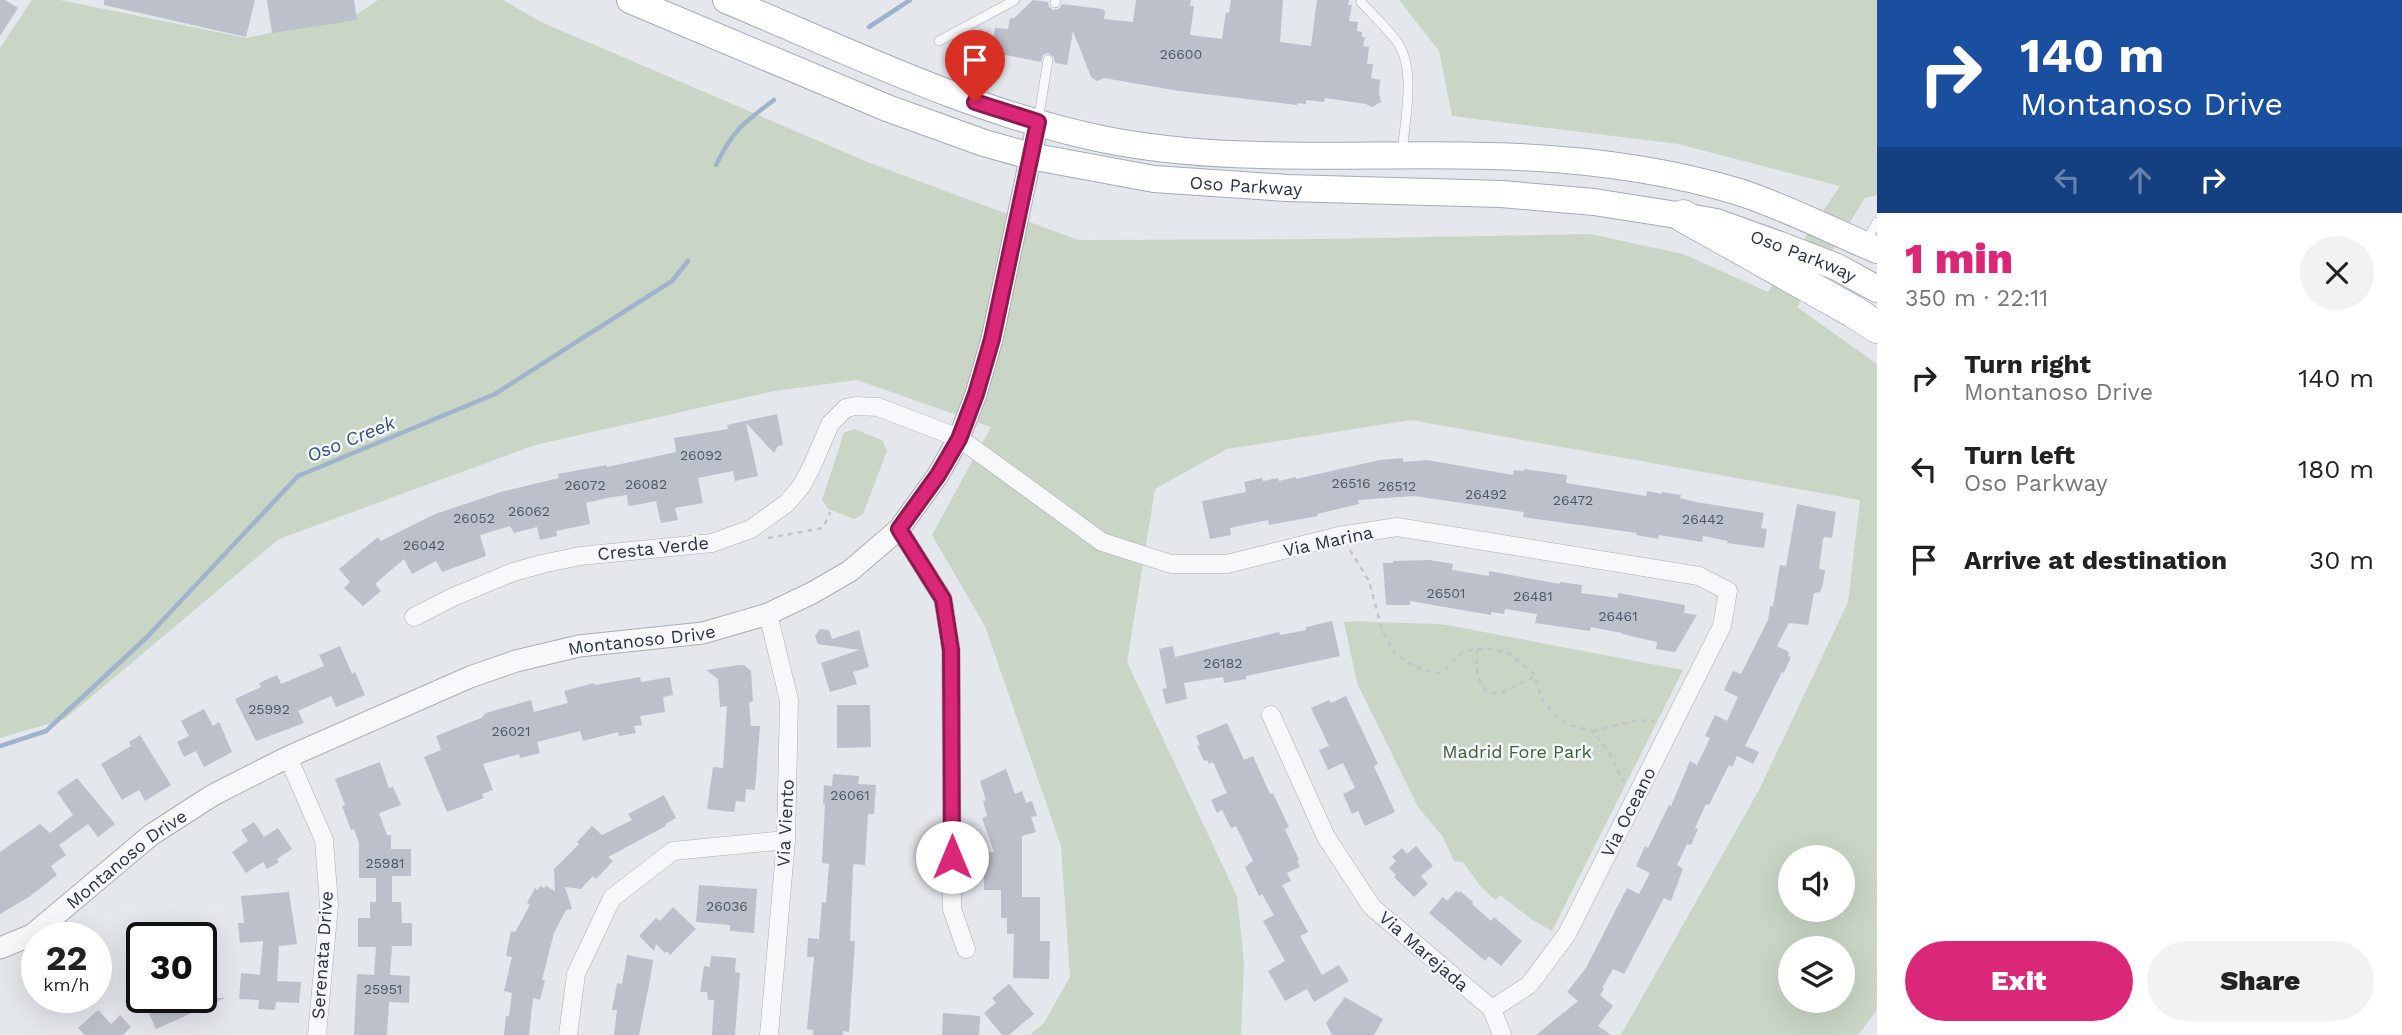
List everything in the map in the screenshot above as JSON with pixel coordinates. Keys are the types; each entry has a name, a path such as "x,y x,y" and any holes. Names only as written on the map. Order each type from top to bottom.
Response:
{"highway":[{"path":"1683,216 1843,305 1877,327"}],"main road":[{"name":"Oso Parkway","path":"630,0 887,108 984,143 1030,156 1154,179 1287,188 1502,194 1594,202 1716,222 1837,267 1877,289"},
{"name":"Oso Parkway","path":"726,0 954,96 1102,139 1173,149 1248,155 1492,156 1627,169 1690,180 1741,193 1873,239"},
{"path":"1837,267 1873,239"}],"street":[{"name":"Montanoso Drive","path":"0,948 32,935 151,835 213,794 288,757 470,677 516,661 579,646 703,633 768,614 850,571 899,529 938,475 959,439 992,339 1038,122"},
{"name":"Cresta Verde","path":"414,617 477,587 541,564 580,556 712,543 754,526 787,502 802,485 822,448 830,424 846,408 878,407 959,439"},
{"name":"Via Marina","path":"959,439 1102,542 1171,565 1227,564 1347,535 1397,527 1699,576 1728,591"},
{"path":"899,529 943,599 951,650 952,909 966,949"},
{"name":"Via Oceano","path":"1492,1010 1529,985 1567,934 1722,626 1728,591"},
{"name":"Via Viento","path":"768,614 789,700 786,840 769,1035"},
{"name":"Via Marejada","path":"1271,715 1326,837 1372,907 1492,1010 1502,1035"},
{"name":"Serenata Drive","path":"288,757 324,840 330,905 317,1035"},
{"path":"568,1035 576,974 612,898 673,851 786,840"}],"lane":[{"path":"939,41 1015,0"},
{"path":"1362,2 1399,45 1407,65 1402,156"},
{"path":"1038,122 1048,60"}],"path":[{"path":"754,526 764,539 785,536 823,528 830,512"},
{"path":"1347,535 1351,555 1369,581 1382,630 1395,654 1415,667 1435,673 1447,668 1467,651 1486,648 1510,654 1526,666 1534,677 1543,701 1553,713 1569,724 1593,731 1646,720 1671,728"},
{"path":"1478,649 1476,670 1485,689 1493,694 1534,677"},
{"path":"1467,651 1476,661"},
{"path":"1593,731 1608,751 1623,781 1640,789"}],"green space":[{"path":"32,0 60,0 246,38 356,15 378,0 503,0 541,22 870,163 1078,240 1590,234 1683,254 1768,292 1840,186 1678,144 1452,116 1439,51 1399,0 1877,0 1877,195 1865,198 1797,307 1877,364 1877,1010 1858,1035 1621,1035 1760,788 1848,602 1860,500 1411,420 1227,449 1155,489 1127,662 1237,896 1244,962 1241,1035 1030,1035 1044,1023 1070,977 1061,846 985,626 932,535 991,427 857,380 774,391 535,445 279,539 65,719 0,738 0,48"},
{"path":"854,429 882,440 887,451 863,514 854,519 828,509 822,500 844,433"},
{"name":"Madrid Fore Park","path":"1344,622 1447,625 1683,670 1552,931 1500,895 1495,900 1481,887 1463,862 1454,861 1443,837 1418,807 1357,683"}],"building":[{"path":"0,0 18,8 0,36"},
{"path":"104,0 255,0 246,37 104,5"},
{"path":"267,0 354,0 357,20 272,33"},
{"path":"1033,0 1048,2 1053,10 1059,9 1062,4 1102,9 1105,11 1104,19 1133,22 1136,0 1191,0 1190,6 1194,6 1190,35 1222,39 1226,12 1229,13 1231,0 1283,0 1280,42 1311,46 1317,0 1349,0 1348,5 1352,5 1349,21 1358,22 1357,31 1362,32 1362,37 1365,37 1363,46 1369,47 1367,64 1373,64 1371,78 1380,80 1381,102 1372,107 1325,98 1324,102 1306,100 1306,104 1297,105 1179,91 1104,78 1097,81 1091,77 1073,31 1067,65 1055,63 1054,57 1048,53 1043,55 1041,62 1006,55 995,56 992,50 995,28 1008,29 1010,18 1014,18"},
{"path":"777,414 783,445 778,446 774,453 746,423 758,476 735,481 733,471 698,478 703,503 675,508 678,520 661,523 656,501 631,506 628,505 627,495 607,498 586,503 590,524 556,531 557,536 540,540 537,527 514,533 510,526 480,535 486,556 442,572 436,561 412,574 404,559 375,584 381,591 363,606 344,588 350,582 339,569 378,537 381,541 435,514 501,492 559,478 558,474 676,452 674,438 728,429 727,425"},
{"path":"1403,458 1403,462 1427,460 1513,475 1514,470 1524,469 1567,475 1566,483 1646,496 1647,491 1662,492 1681,495 1680,498 1696,502 1764,513 1761,528 1767,529 1764,548 1727,543 1728,541 1703,536 1702,542 1659,535 1658,539 1636,535 1637,533 1523,517 1524,512 1414,496 1358,500 1359,504 1317,514 1318,516 1269,525 1268,520 1230,528 1231,535 1210,539 1202,501 1246,492 1244,482 1262,478 1263,481 1296,479 1380,460"},
{"path":"1797,504 1836,512 1832,538 1823,539 1819,569 1825,570 1823,584 1820,592 1814,593 1808,625 1789,623 1777,646 1789,652 1788,656 1791,657 1745,746 1759,752 1753,764 1737,756 1732,767 1729,765 1709,805 1706,804 1691,845 1687,844 1677,865 1683,869 1671,901 1664,898 1624,974 1613,969 1602,988 1604,989 1600,995 1613,1006 1598,1026 1611,1035 1536,1035 1578,1001 1567,992 1586,968 1627,888 1639,894 1650,873 1636,866 1645,846 1648,848 1669,805 1671,806 1690,761 1697,765 1710,738 1705,736 1715,715 1727,721 1738,697 1724,690 1733,671 1741,674 1768,620 1780,565 1786,566"},
{"path":"1429,560 1453,564 1452,570 1489,576 1489,571 1560,584 1582,585 1581,593 1618,598 1618,593 1685,605 1684,613 1697,615 1675,652 1656,649 1657,642 1622,633 1591,627 1590,631 1535,623 1537,614 1505,609 1504,614 1491,612 1491,615 1410,601 1410,605 1386,605 1383,563"},
{"path":"1332,621 1340,656 1224,683 1223,677 1184,683 1187,699 1166,704 1162,689 1167,688 1159,649 1173,646 1175,657 1279,632 1280,635 1306,630 1306,627"},
{"path":"820,629 829,630 832,639 859,630 869,667 853,672 857,684 830,692 821,663 859,650 818,644 815,636"},
{"path":"340,646 365,695 336,707 331,696 298,711 304,723 256,741 235,699 261,687 259,683 277,675 281,684 324,666 319,655"},
{"path":"744,665 751,671 751,726 760,726 755,790 746,789 745,802 736,801 734,812 707,809 713,767 723,768 727,706 720,707 718,679 706,670"},
{"path":"640,677 641,682 670,677 673,695 663,697 665,712 640,716 642,725 634,726 636,733 619,736 618,732 583,741 580,731 537,742 540,753 520,758 519,754 483,764 493,790 482,794 484,798 447,812 424,757 441,750 436,736 481,718 486,713 531,700 534,712 568,703 564,691 594,683 595,685"},
{"path":"1346,696 1378,764 1374,766 1395,812 1365,826 1358,811 1352,814 1343,794 1355,788 1343,763 1328,770 1319,750 1329,746 1311,708"},
{"path":"837,705 870,705 871,747 837,748"},
{"path":"204,709 213,726 219,722 232,752 204,767 196,751 184,757 177,742 189,736 181,721"},
{"path":"1227,723 1244,760 1253,756 1289,827 1285,829 1300,867 1287,873 1291,881 1282,885 1308,932 1300,936 1322,975 1339,965 1349,981 1314,1002 1307,989 1285,1001 1268,971 1285,961 1263,921 1274,915 1262,894 1259,896 1245,867 1253,861 1236,826 1231,828 1222,810 1217,813 1211,800 1227,793 1213,762 1209,764 1207,760 1204,761 1196,736"},
{"path":"140,735 171,785 145,801 139,790 122,800 101,764 131,746 129,742"},
{"path":"380,762 389,788 393,787 401,805 379,813 387,835 391,835 391,849 411,849 411,876 392,876 392,902 401,902 402,923 412,923 412,946 392,946 390,975 410,976 409,1003 389,1002 387,1035 354,1035 357,974 374,975 376,947 358,947 358,918 370,918 370,902 376,902 376,878 359,878 359,843 342,806 345,805 335,779"},
{"path":"1006,769 1015,794 1022,791 1026,803 1032,801 1037,816 1031,817 1036,832 1022,836 1022,897 1040,897 1040,941 1050,941 1049,979 1013,978 1014,934 1007,934 1007,918 1001,918 1001,890 984,890 984,852 994,852 982,818 987,816 983,801 986,800 980,781"},
{"path":"833,774 859,776 858,784 876,785 874,814 868,814 865,865 853,866 850,941 855,941 849,1032 843,1031 843,1035 813,1035 813,1030 807,1029 814,957 807,957 808,938 819,939 822,902 826,903 829,864 822,863 824,785 832,786"},
{"path":"77,778 115,824 98,837 88,824 59,845 66,855 51,866 57,875 29,897 0,914 0,852 40,824 50,833 73,815 57,792"},
{"path":"664,795 676,818 608,857 613,861 596,879 593,876 581,889 565,887 572,909 566,910 554,933 542,980 545,980 540,1000 533,998 529,1035 504,1035 512,993 504,991 512,957 506,956 511,931 515,932 530,905 527,903 535,888 538,890 540,886 546,886 555,891 554,869 579,844 577,842 592,826 602,835 632,820 628,814"},
{"path":"254,822 264,837 278,828 292,849 267,869 263,862 246,873 232,852 248,841 241,830"},
{"path":"1416,846 1433,866 1421,876 1428,884 1414,897 1389,868 1396,861 1392,857 1402,848 1407,854"},
{"path":"699,885 757,889 754,933 730,931 730,925 696,922"},
{"path":"1456,891 1460,891 1473,902 1472,904 1491,921 1494,917 1522,941 1501,966 1489,956 1485,961 1429,913 1443,897 1447,901"},
{"path":"289,892 297,944 279,946 277,981 301,982 299,1003 276,1002 275,1010 258,1009 259,1000 239,999 241,973 260,975 263,941 240,943 238,923 244,923 241,896"},
{"path":"673,907 696,929 670,955 656,944 654,951 639,936 656,918 660,921"},
{"path":"627,955 653,960 650,980 639,1035 614,1035 617,1010 612,1010 617,983 622,984"},
{"path":"711,956 736,958 735,972 740,973 735,1035 712,1035 714,1000 708,1000 707,992 700,992 704,966 710,967"},
{"path":"1009,984 1034,1014 1009,1035 1002,1035 984,1013 996,1003 992,998"},
{"path":"1345,997 1383,1019 1374,1035 1332,1035 1326,1023"},
{"path":"95,1013 101,1013 111,1024 120,1015 131,1027 123,1035 85,1035 78,1028"},
{"path":"149,1013 192,1013 156,1029"},
{"path":"943,1013 980,1016 979,1035 942,1035"}],"waterway":[{"name":"Oso Creek","path":"869,27 910,0"},
{"name":"Oso Creek","path":"716,165 740,128 774,100"},
{"name":"Oso Creek","path":"0,746 46,731 147,637 298,476 495,394 672,281 688,261"}],"route":[{"path":"952,857 951,650 943,599 899,529 938,475 959,439 976,394 992,339 1038,122 975,102"}]}
